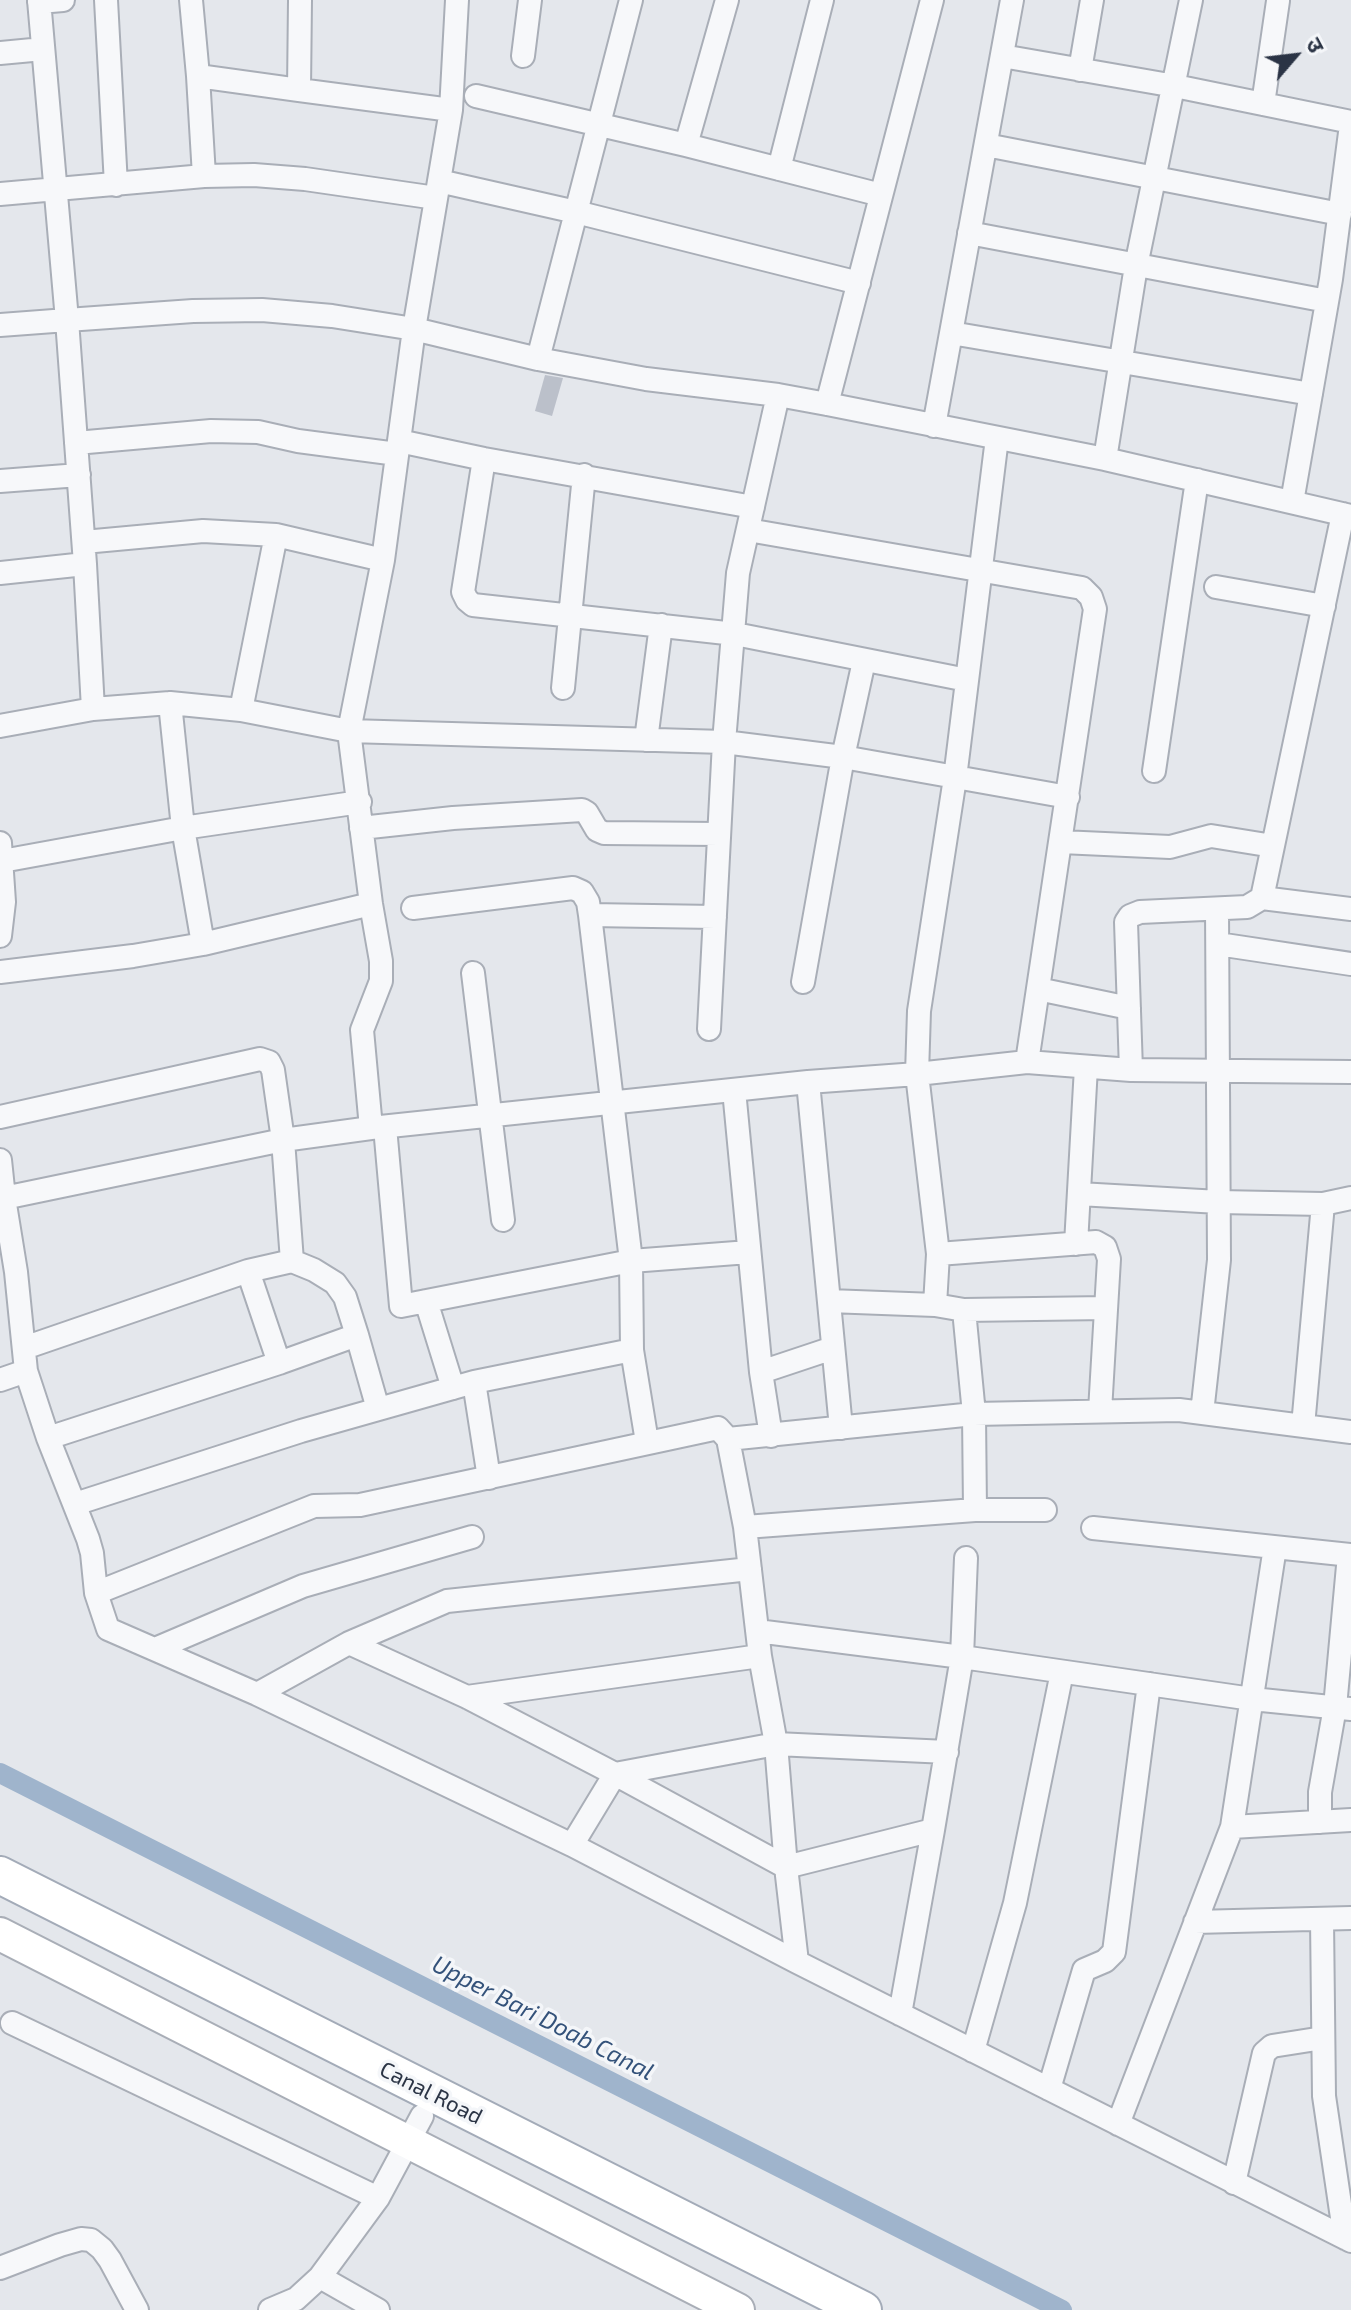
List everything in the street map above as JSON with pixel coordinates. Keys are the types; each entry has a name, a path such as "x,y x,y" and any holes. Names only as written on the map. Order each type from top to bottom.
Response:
{"main road":[{"name":"Canal Road","path":"0,1875 863,2310"},
{"name":"Canal Road","path":"0,1902 415,2130 808,2310"}],"street":[{"path":"63,0 39,1 85,553 93,709"},
{"path":"106,0 116,185"},
{"path":"191,0 204,176"},
{"path":"299,90 300,0"},
{"path":"457,0 451,110 414,329 383,560 349,731 381,961 381,981 362,1030 401,1306 631,1261 749,1252"},
{"path":"523,56 530,0"},
{"path":"538,359 631,0"},
{"path":"686,145 727,0"},
{"path":"779,169 822,0"},
{"path":"827,404 932,0"},
{"path":"934,426 1012,0"},
{"path":"1080,70 1092,0"},
{"path":"1105,459 1136,266 1191,0"},
{"path":"1263,104 1278,1"},
{"path":"0,53 43,49"},
{"path":"1002,56 1175,86 1351,124 1340,214 1337,288 1311,394 1292,502"},
{"path":"198,76 451,110"},
{"path":"476,96 881,195"},
{"path":"986,145 1340,214"},
{"path":"0,194 204,176 254,175 438,190 576,212 859,283"},
{"path":"969,233 1136,266 1337,288"},
{"path":"0,325 193,311 262,310 332,316 414,329 538,359 646,379 827,404 1105,459 1347,515 1324,606 1262,898"},
{"path":"951,333 1311,394"},
{"path":"709,1029 724,742 738,573 778,395"},
{"path":"76,443 211,431 258,432 298,441 398,447 484,459 753,507"},
{"path":"935,1305 938,1254 917,1074 919,1011 955,778 997,438"},
{"path":"484,459 463,592 473,605 735,634 967,680"},
{"path":"0,481 79,475"},
{"path":"563,688 584,475"},
{"path":"1154,771 1197,480"},
{"path":"748,530 1082,588 1091,597 1095,609 1027,1062"},
{"path":"0,573 203,531 276,535 383,560"},
{"path":"241,710 276,535"},
{"path":"1216,587 1324,606"},
{"path":"646,740 661,625"},
{"path":"803,982 843,757 864,661"},
{"path":"0,726 93,709 170,703 241,710 349,731 724,742 843,757 1068,797"},
{"path":"170,703 183,828 203,944"},
{"path":"0,936 1,852 360,802"},
{"path":"361,828 453,818 582,810 597,830 604,833 719,834"},
{"path":"1061,842 1170,847 1211,836 1273,846"},
{"path":"413,908 573,888 582,892 588,902 631,1261 632,1350 647,1442"},
{"path":"1131,1070 1126,922 1130,916 1140,912 1247,907 1262,898 1351,909"},
{"path":"0,972 203,944 371,904"},
{"path":"1202,1413 1219,1260 1217,909"},
{"path":"590,915 715,917"},
{"path":"1218,944 1351,964"},
{"path":"473,973 503,1220"},
{"path":"1038,989 1129,1008"},
{"path":"0,1117 260,1059 269,1062 273,1070 283,1140 292,1261"},
{"path":"2,1198 283,1140 378,1127 808,1082 1027,1062 1131,1070 1351,1072"},
{"path":"1076,1244 1086,1067"},
{"path":"808,1082 841,1428"},
{"path":"734,1090 761,1372 771,1436"},
{"path":"0,1160 8,1274 26,1371 92,1553 96,1593 108,1629 257,1694 572,1845 797,1962 1348,2239"},
{"path":"1079,1194 1323,1204 1351,1198"},
{"path":"1303,1426 1323,1204"},
{"path":"938,1254 1096,1242 1105,1247 1108,1253 1100,1411"},
{"path":"24,1348 248,1271 292,1261 324,1274 345,1297 378,1409"},
{"path":"248,1271 279,1363"},
{"path":"426,1301 464,1385 489,1478"},
{"path":"829,1301 935,1305 964,1310 1106,1308"},
{"path":"964,1310 974,1414 975,1510"},
{"path":"48,1438 357,1335"},
{"path":"761,1372 833,1348"},
{"path":"75,1504 301,1431 464,1385 632,1350"},
{"path":"0,1380 26,1371"},
{"path":"728,1439 974,1414 1179,1410 1351,1432"},
{"path":"96,1593 314,1506 360,1505 718,1428 728,1439 745,1527 760,1656 776,1744 797,1962"},
{"path":"745,1527 975,1510 1045,1510"},
{"path":"1093,1528 1350,1555 1343,1708 1320,1792 1320,1822"},
{"path":"155,1649 303,1586 472,1537"},
{"path":"1118,2124 1232,1827 1275,1547"},
{"path":"900,2014 962,1657 966,1558"},
{"path":"257,1694 349,1643 447,1601 750,1569"},
{"path":"757,1631 1252,1699 1343,1708"},
{"path":"349,1643 467,1697 786,1867 933,1830"},
{"path":"467,1697 760,1656"},
{"path":"973,2051 1015,1903 1062,1672"},
{"path":"1049,2089 1084,1970 1105,1961 1114,1952 1149,1684"},
{"path":"572,1845 615,1774 776,1744 947,1752"},
{"path":"1232,1827 1351,1820"},
{"path":"1195,1922 1351,1918"},
{"path":"1322,1919 1324,2096 1348,2239"},
{"path":"0,1934 415,2130 738,2310"},
{"path":"12,2023 378,2198"},
{"path":"1234,2183 1264,2053 1272,2046 1323,2038"},
{"path":"270,2310 296,2299 320,2277 378,2198 415,2130"},
{"path":"0,2268 60,2245 81,2239 91,2240 110,2260 137,2310"},
{"path":"320,2277 378,2310"}],"building":[{"path":"545,375 563,378 552,416 535,411"}],"waterway":[{"name":"Upper Bari Doab Canal","path":"0,1773 1062,2310"}]}
